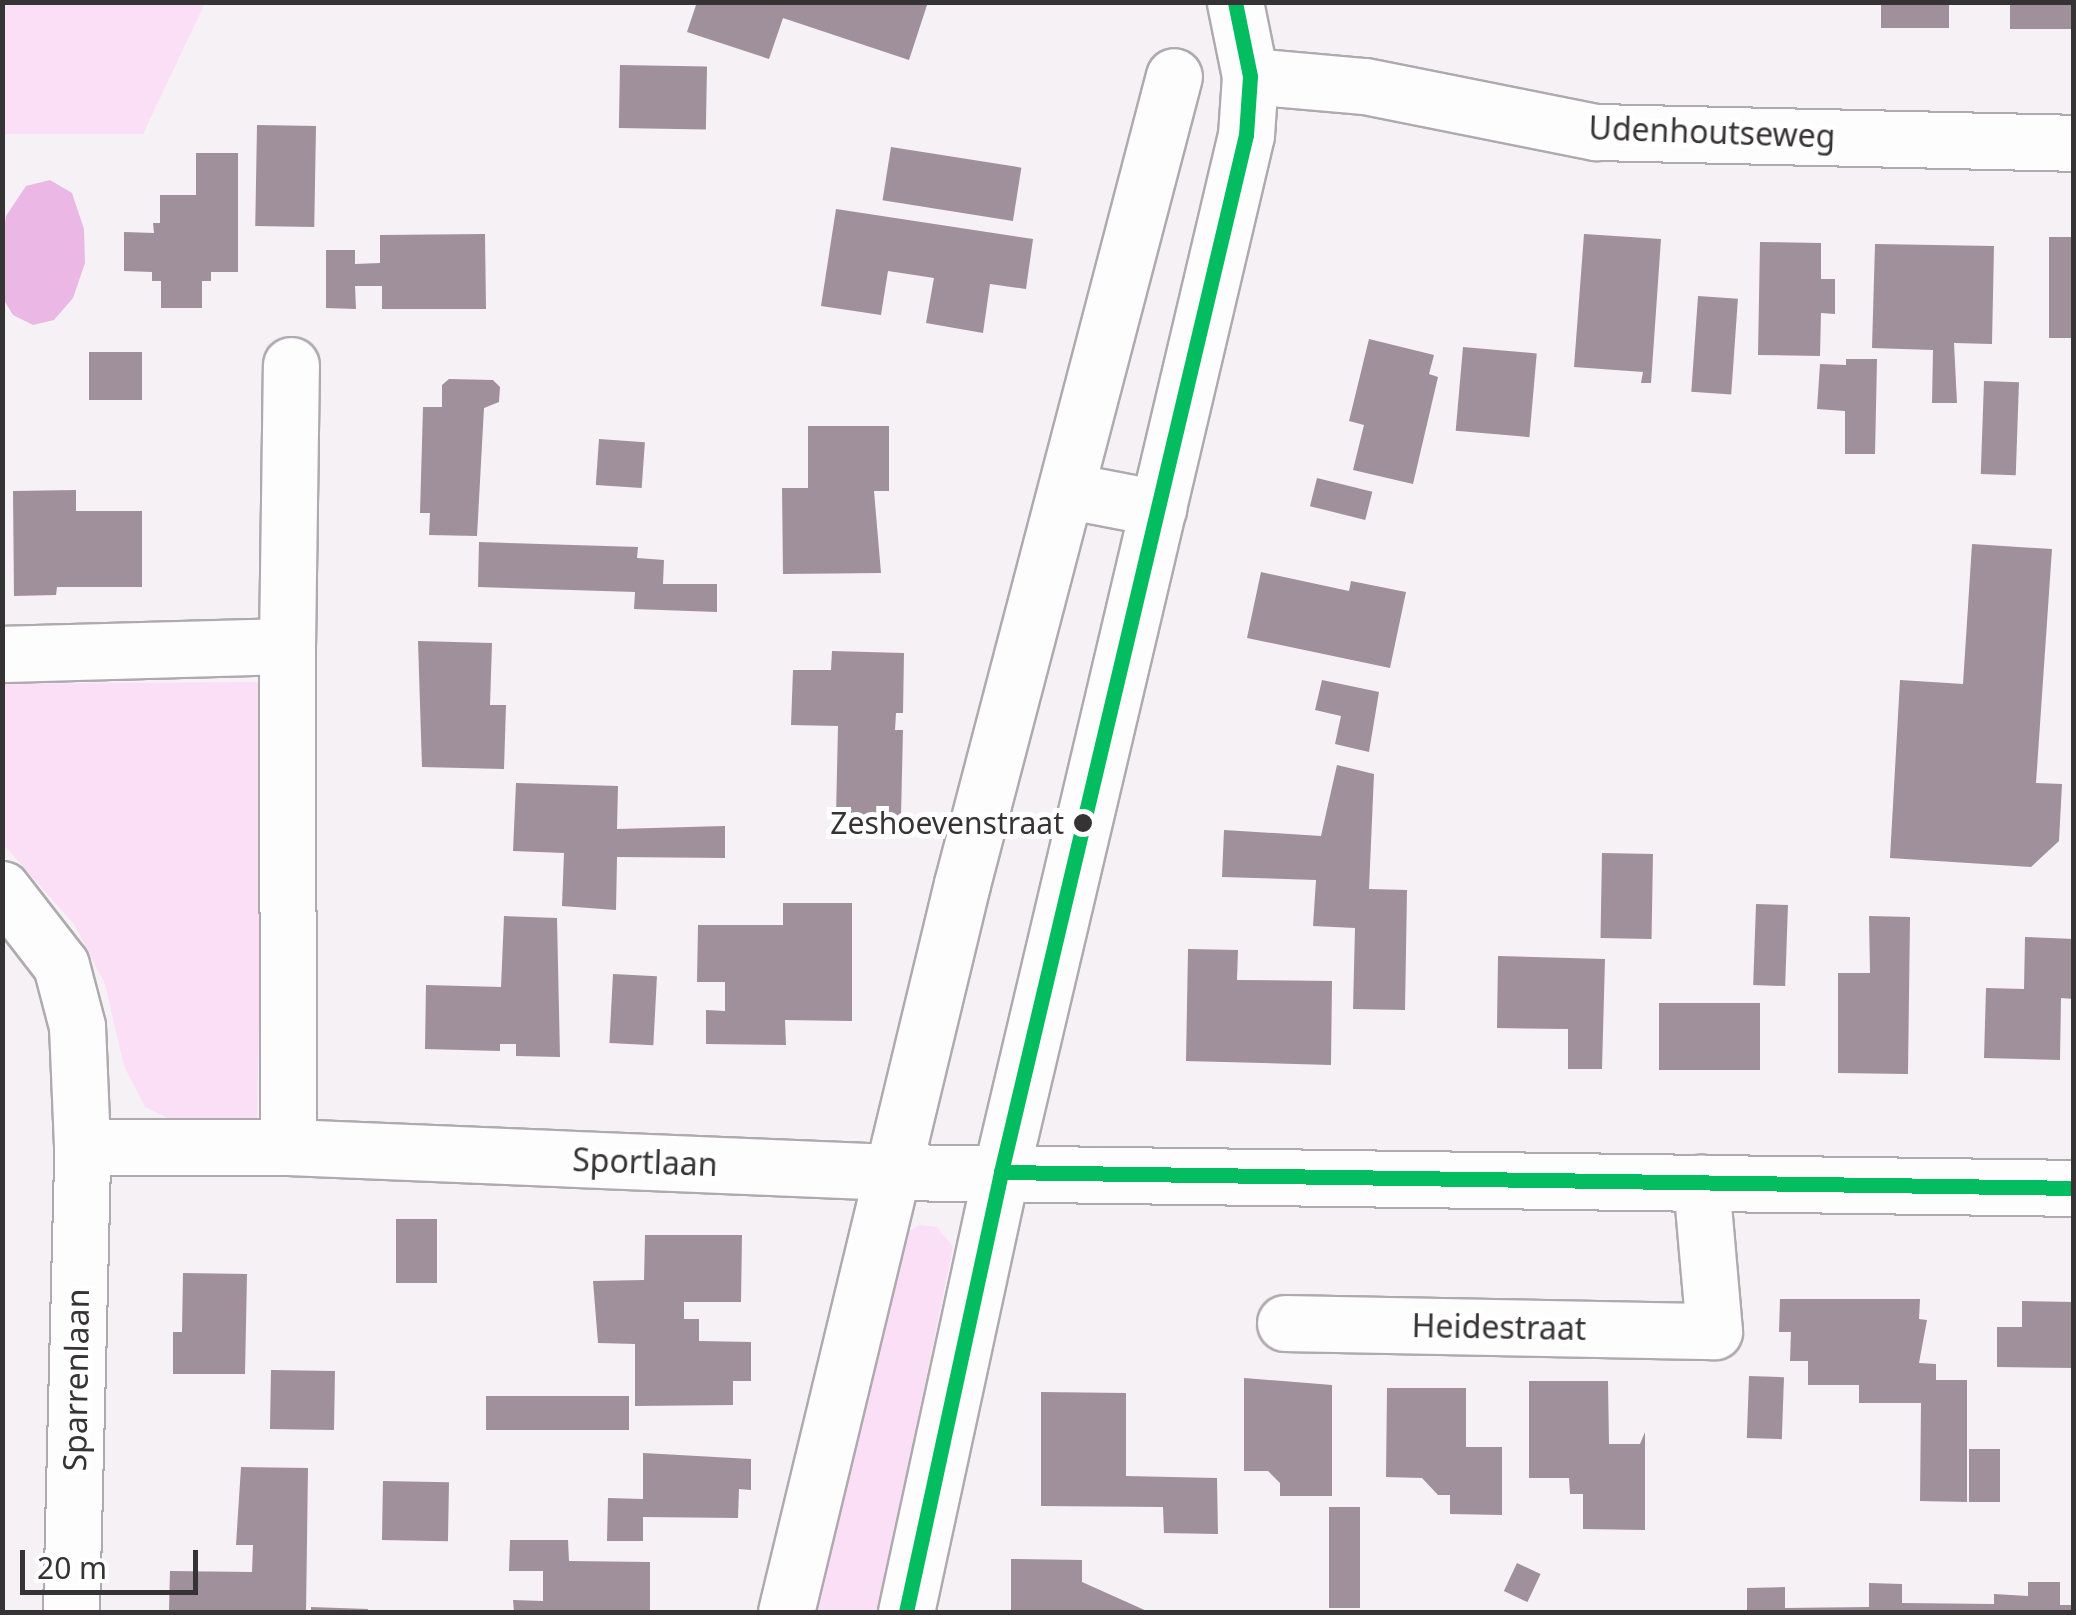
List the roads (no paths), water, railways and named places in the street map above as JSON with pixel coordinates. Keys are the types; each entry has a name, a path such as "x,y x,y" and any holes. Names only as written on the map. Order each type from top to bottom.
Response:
{"street":[{"path":"906,1612 1001,1172 1246,135 1250,76 1234,2"},
{"path":"786,1612 891,1172 1174,76"},
{"name":"Udenhoutseweg","path":"1250,76 1365,86 1596,132 2074,143"},
{"path":"288,1147 290,365"},
{"path":"1070,490 1158,508"},
{"path":"2,654 287,646"},
{"path":"2,889 61,965 77,1026 82,1147"},
{"name":"Sportlaan","path":"82,1147 288,1147 891,1172 1001,1172"},
{"name":"Sparrenlaan","path":"71,1612 82,1147"},
{"path":"1001,1172 2074,1188"},
{"name":"Heidestraat","path":"1285,1322 1714,1330 1701,1182"}],"place":[{"name":"Zeshoevenstraat","path":"1083,823"}]}
